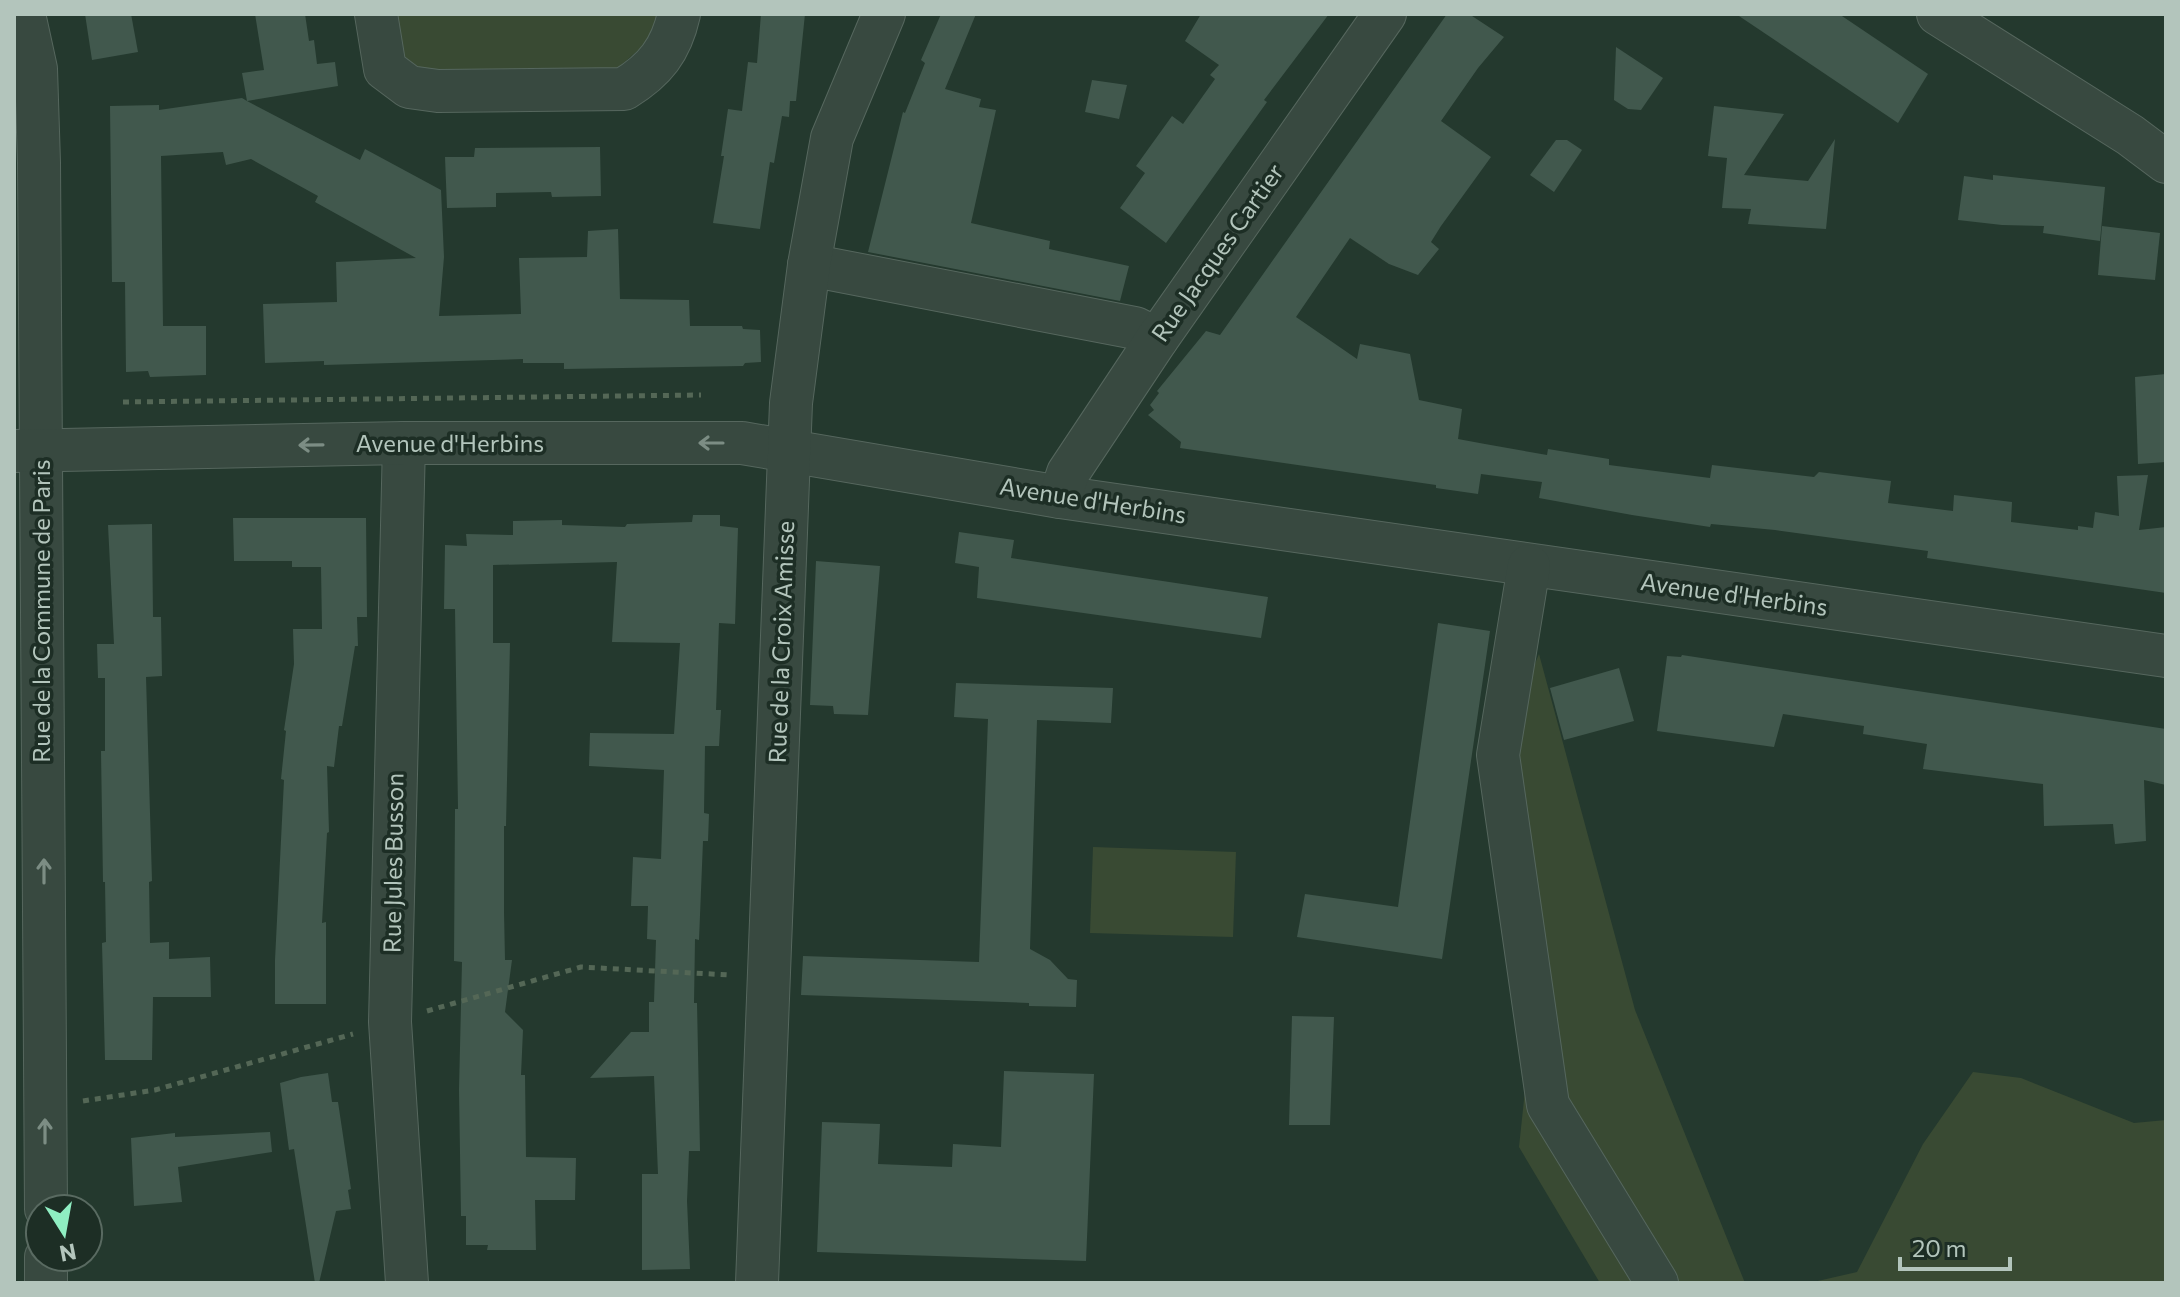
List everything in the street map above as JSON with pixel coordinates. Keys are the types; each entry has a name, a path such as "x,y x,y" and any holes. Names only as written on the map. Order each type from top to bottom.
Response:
{"street":[{"name":"Rue de la Commune de Paris","path":"24,14 36,69 28,450 46,1193"},
{"path":"376,14 385,69 409,87 438,91 624,89 649,73 674,37 679,14"},
{"name":"Rue de la Croix Amisse","path":"757,1283 791,403 809,265 832,138 884,14"},
{"name":"Rue Jacques Cartier","path":"1060,497 1068,473 1157,339 1385,14"},
{"path":"1938,14 2130,135 2166,162"},
{"path":"809,265 1135,328 1157,339"},
{"name":"Avenue d'Herbins","path":"28,450 404,443 742,443 1060,497 2166,656"},
{"name":"Rue Jules Busson","path":"404,443 390,1022 407,1283"},
{"path":"1529,566 1498,755 1548,1105 1657,1283"}],"path":[{"path":"123,402 701,395"}],"green space":[{"path":"393,14 663,14 660,31 611,74 425,75 398,53"},
{"path":"1539,654 1635,1010 1745,1283 1600,1283 1519,1147 1528,1062 1489,775"},
{"path":"1093,847 1236,852 1233,937 1090,933"},
{"path":"1973,1072 2021,1078 2134,1123 2166,1120 2166,1283 1809,1283 1857,1272 1923,1144"}],"building":[{"path":"85,14 131,14 138,52 92,60"},
{"path":"255,14 305,14 309,41 314,40 317,64 335,62 338,86 247,101 242,73 264,70"},
{"path":"761,14 805,14 796,101 790,101 789,117 782,116 774,163 770,162 760,229 713,223 728,109 742,111 748,62 757,63"},
{"path":"941,14 976,14 945,89 981,99 979,107 996,110 971,223 1050,241 1049,249 1129,266 1120,301 868,252 903,112 925,63 921,60"},
{"path":"1201,14 1329,14 1264,100 1267,102 1166,243 1120,208 1145,173 1136,166 1172,116 1183,124 1215,79 1210,75 1219,65 1185,41"},
{"path":"1447,14 1469,14 1504,37 1441,121 1491,157 1431,242 1439,249 1418,275 1389,264 1350,238 1296,317 1357,359 1360,344 1410,354 1419,400 1462,409 1458,439 1547,455 1548,449 1609,459 1609,465 1710,478 1712,465 1814,477 1819,472 1891,481 1888,503 1953,511 1954,495 2012,502 2011,522 2078,530 2078,526 2093,528 2095,512 2119,516 2117,476 2148,475 2139,530 2166,527 2166,593 1927,558 1928,551 1775,530 1711,524 1710,527 1632,515 1539,498 1542,482 1481,474 1478,494 1436,488 1436,485 1180,448 1181,442 1148,415 1154,410 1150,405 1159,393 1157,391 1206,331 1220,335"},
{"path":"1736,14 1839,14 1928,74 1898,123"},
{"path":"1616,47 1663,78 1641,110 1628,109 1614,100"},
{"path":"1092,80 1127,85 1119,119 1085,112"},
{"path":"242,98 360,160 365,149 441,190 444,257 439,316 521,314 519,258 587,257 588,231 618,229 620,299 689,300 690,326 742,326 743,329 760,330 761,362 745,363 743,366 564,369 564,363 523,363 523,359 324,365 324,361 265,363 263,304 337,302 336,262 416,258 315,202 318,196 251,159 226,165 223,152 161,156 163,326 206,326 206,375 150,377 148,371 126,372 125,282 112,282 110,106 159,105 159,110"},
{"path":"1714,106 1784,114 1744,175 1808,181 1835,139 1826,229 1748,224 1751,209 1722,208 1727,158 1708,156"},
{"path":"1556,140 1567,140 1582,150 1554,192 1530,175"},
{"path":"600,147 601,196 552,197 551,192 496,193 496,207 447,208 445,157 474,157 475,148"},
{"path":"1993,175 2105,187 2100,241 2043,233 2044,226 1958,220 1964,176 1993,180"},
{"path":"2102,226 2160,233 2155,280 2098,275"},
{"path":"2166,374 2166,462 2138,464 2135,377"},
{"path":"693,515 720,515 720,526 738,528 735,624 719,623 716,710 721,710 719,746 705,746 704,813 709,814 708,841 703,841 699,940 695,939 694,1003 697,1003 700,1151 689,1151 687,1201 690,1269 642,1270 642,1174 658,1174 654,1076 590,1078 631,1032 649,1032 649,1002 654,1002 656,940 647,939 648,906 631,906 633,857 661,859 664,770 589,766 590,733 674,734 680,643 612,642 617,562 493,565 493,643 510,643 504,912 505,960 512,960 505,1012 523,1030 521,1075 525,1075 526,1157 576,1158 575,1200 535,1200 536,1250 487,1250 488,1245 466,1245 466,1216 461,1216 459,1090 462,962 454,961 455,809 458,809 455,609 444,609 445,545 467,546 466,534 513,535 513,521 562,520 562,525 625,527 627,524 692,522"},
{"path":"233,518 366,518 367,617 357,617 358,646 355,646 342,726 339,726 334,767 327,766 329,832 322,923 326,922 326,1004 275,1004 284,780 281,779 284,730 294,664 293,629 322,629 321,567 292,567 292,561 234,561"},
{"path":"152,524 153,617 161,617 162,676 146,677 152,881 149,882 150,943 169,942 169,959 210,957 211,997 153,997 152,1060 105,1060 102,943 106,942 101,751 105,751 105,678 98,678 97,644 114,644 108,525"},
{"path":"959,532 1014,540 1011,558 1268,597 1261,638 977,598 979,567 955,563"},
{"path":"816,561 880,566 868,715 834,714 833,706 810,705"},
{"path":"1438,623 1490,631 1442,959 1297,937 1305,894 1398,907"},
{"path":"1682,655 2166,729 2166,785 2144,780 2146,841 2115,844 2113,824 2044,826 2043,784 1923,769 1927,744 1863,734 1864,726 1783,714 1774,747 1657,731 1667,656"},
{"path":"1619,668 1634,721 1564,740 1550,688"},
{"path":"956,683 1113,688 1111,723 1037,720 1030,949 1050,960 1068,979 1077,980 1076,1007 801,995 803,956 979,962 988,719 954,717"},
{"path":"1292,1016 1334,1017 1330,1125 1289,1125"},
{"path":"1004,1071 1094,1074 1086,1261 817,1252 822,1122 880,1124 878,1164 952,1167 953,1144 1001,1147"},
{"path":"328,1073 332,1102 338,1102 351,1189 348,1190 351,1209 336,1211 319,1283 315,1283 294,1149 289,1150 280,1083"},
{"path":"270,1132 272,1152 178,1167 182,1202 134,1206 131,1138 175,1133 175,1137"}]}
